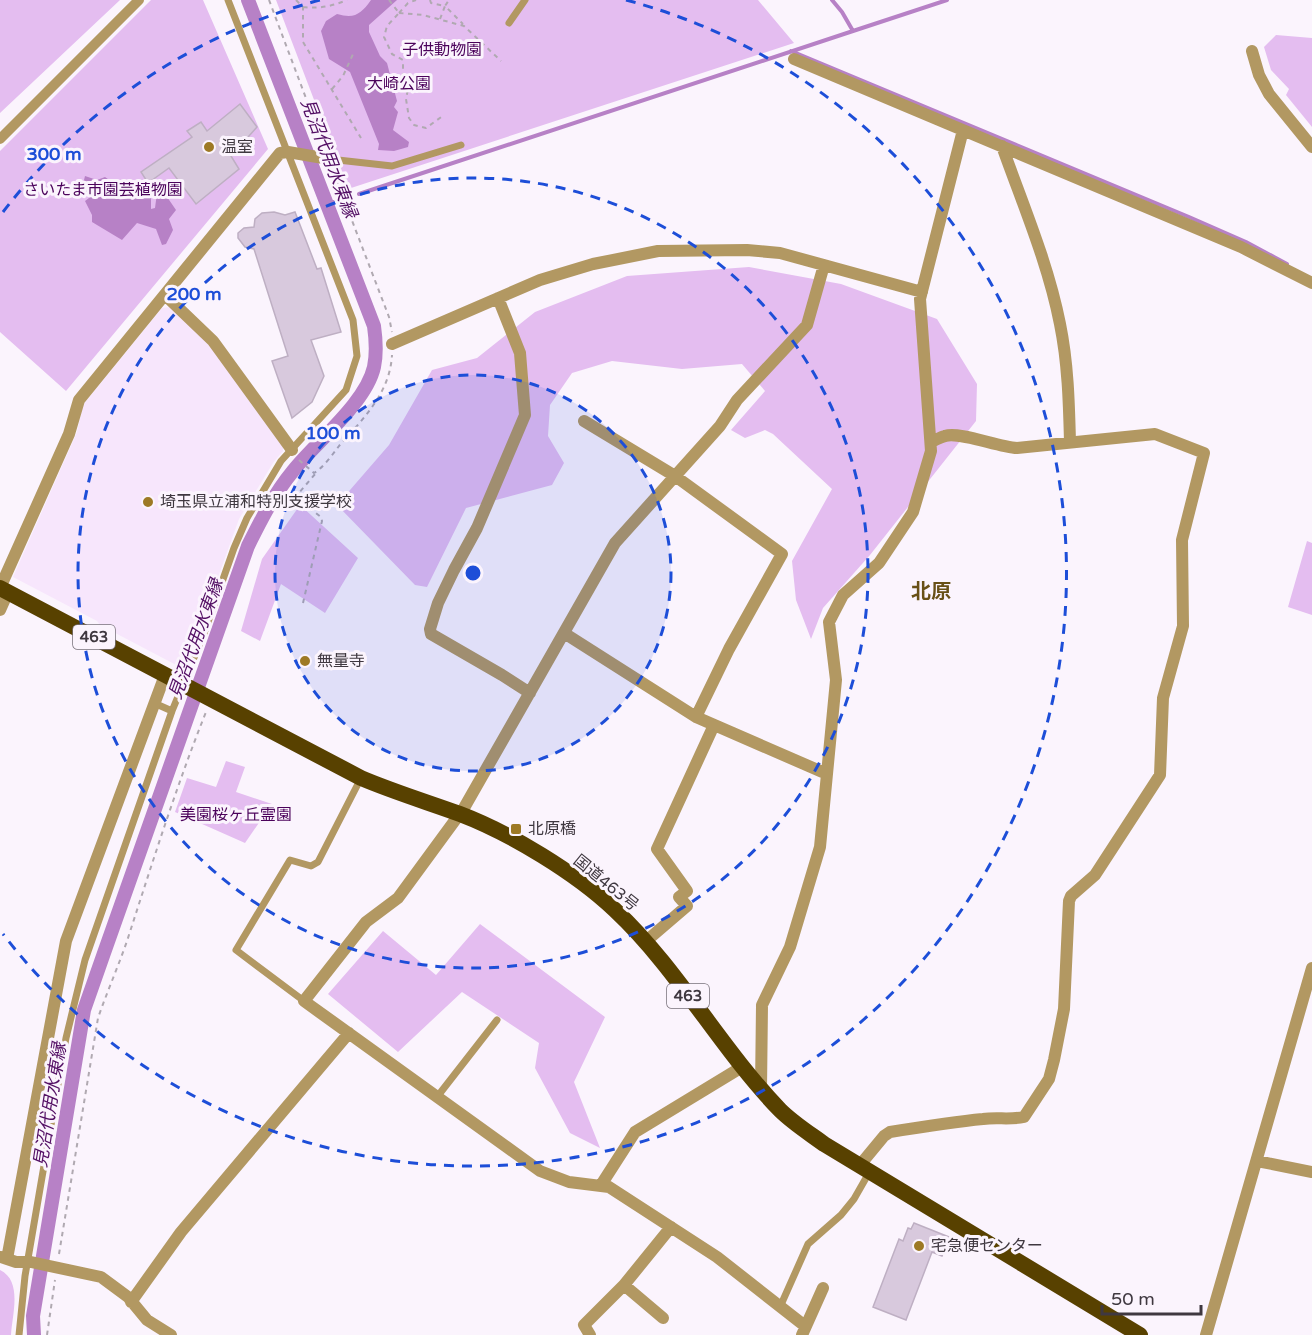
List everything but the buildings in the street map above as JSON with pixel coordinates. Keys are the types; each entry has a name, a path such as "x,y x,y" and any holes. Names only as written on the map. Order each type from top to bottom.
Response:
{"highway":[{"name":"国道463号","path":"3,589 185,686 208,704 362,778 391,791 459,814 539,854 614,909 645,942 742,1067 782,1112 824,1143 1135,1334"}],"street":[{"path":"0,139 139,0"},
{"path":"1252,51 1259,75 1269,94 1312,147"},
{"path":"794,59 1241,247 1312,283"},
{"path":"761,1089 762,1005 790,946 820,848 836,680 829,622 843,595 879,563 913,512 931,451 920,299 963,130"},
{"path":"1002,146 1048,273 1060,325 1068,377 1070,442"},
{"path":"0,610 3,589 69,434 79,400 280,153 288,152 329,159"},
{"path":"392,344 540,280 593,264 658,251 747,250 780,253 922,292"},
{"path":"824,265 807,325 737,400 720,426 615,543 459,814 399,898 366,922 304,1001 540,1171 569,1182 609,1187 717,1257 780,1306 803,1331 824,1288"},
{"path":"165,295 213,341 293,453"},
{"path":"498,298 520,353 525,415 477,528 438,603 430,629 431,634 530,693"},
{"path":"584,421 675,476 782,554 729,649 696,717"},
{"path":"865,1168 884,1136 890,1132 997,1117 1011,1120 1024,1117 1049,1080 1064,1009 1071,896 1095,875 1160,775 1163,698 1183,626 1182,540 1204,453 1155,434 1017,448 1003,447 957,435 946,435 931,442"},
{"path":"564,633 696,717 827,774"},
{"path":"165,675 66,941 4,1258 101,1277 131,1302 147,1320 171,1335"},
{"path":"645,942 687,906 679,897 687,891 657,849 714,725"},
{"path":"1206,1335 1312,968"},
{"path":"131,1302 181,1232 349,1034"},
{"path":"601,1185 635,1132 742,1067"},
{"path":"1257,1161 1312,1172"},
{"path":"590,1335 584,1325 624,1285 671,1227"},
{"path":"624,1285 663,1318"}],"lane":[{"path":"19,1335 66,1038 85,960 172,711 185,686 234,548 247,518 281,461 293,453 346,390 357,356 353,320 228,0"},
{"path":"509,23 525,0"},
{"path":"329,159 392,166 461,145"},
{"path":"154,703 172,711"},
{"path":"304,1001 236,950 290,860 311,866 318,862 362,778"},
{"path":"437,1097 497,1020"},
{"path":"780,1306 808,1244 841,1215 854,1199 865,1168"}],"path":[{"path":"268,0 389,317 392,344 392,365 381,395 298,495 298,499 321,517 322,521 303,603"},
{"path":"296,0 303,7 315,9 347,0"},
{"path":"389,0 399,13 440,19 464,26"},
{"path":"416,0 408,3 387,26 384,37 392,54 404,60 403,75 408,89 406,99 409,118 414,125 426,128 444,114"},
{"path":"430,0 431,3 445,6 501,61"},
{"path":"440,19 449,0"},
{"path":"303,7 303,42 361,138"},
{"path":"332,89 343,76 354,52"},
{"path":"293,453 316,473"},
{"path":"47,1335 56,1267 98,1018 125,947 208,704"}],"shaded area":[{"path":"371,0 397,0 369,25 369,32 380,56 387,63 397,101 394,107 398,112 393,130 409,142 408,147 394,151 378,150 379,144 350,72 329,59 321,31 326,21 337,14 348,16 357,14"},
{"path":"85,176 97,180 105,177 115,184 122,180 129,188 143,189 151,197 151,209 155,208 157,193 163,191 176,210 169,219 173,230 166,244 162,245 156,229 137,223 122,240 92,222 92,215 85,201 93,195 81,192"},
{"name":"埼玉県立浦和特別支援学校","path":"170,307 213,347 283,445 283,451 273,463 239,519 186,666 180,667 13,577 77,432 83,405 162,308"}],"green space":[{"path":"0,0 120,0 0,113"},
{"name":"さいたま市園芸植物園","path":"151,0 203,0 268,149 66,391 0,332 0,151"},
{"name":"大崎公園","path":"276,0 758,0 794,43 348,189"},
{"path":"1276,35 1312,38 1312,127 1286,95 1289,89 1271,70 1264,47"},
{"path":"749,267 841,284 937,319 977,384 976,421 870,555 823,608 811,639 796,600 792,561 832,489 773,434 765,430 745,438 731,430 765,391 742,364 682,369 612,361 572,373 550,405 548,436 564,463 552,485 466,508 427,587 415,585 337,505 389,445 432,370 477,358 535,312 627,276"},
{"path":"300,505 358,558 325,613 281,584 260,641 241,631 262,559"},
{"path":"1307,541 1312,543 1312,615 1288,607"},
{"name":"美園桜ヶ丘霊園","path":"226,761 245,767 236,792 272,804 245,843 175,812 187,778 216,787"},
{"path":"480,924 605,1017 574,1082 600,1148 570,1133 535,1068 539,1043 462,992 398,1052 328,994 383,931 436,975"},
{"path":"0,1270 12,1282 14,1290 11,1335 0,1335"}],"waterway":[{"name":"見沼代用水東縁","path":"34,1335 33,1316 84,1010 248,546 268,507 286,480 339,422 361,394 369,381 375,362 374,326 248,0"},
{"path":"359,194 853,31 832,0"},
{"path":"853,31 947,0"},
{"path":"791,51 1189,217 1246,242 1287,264"},
{"name":"見沼代用水東縁","path":"326,204 333,202"}],"place":[{"name":"温室","path":"209,147"},
{"name":"埼玉県立浦和特別支援学校","path":"148,502"},
{"name":"無量寺","path":"305,661"},
{"name":"北原橋","path":"516,829"},
{"name":"宅急便センター","path":"919,1246"}],"district":[{"name":"北原","path":"931,592"}],"park label":[{"name":"子供動物園","path":"442,50"}]}
